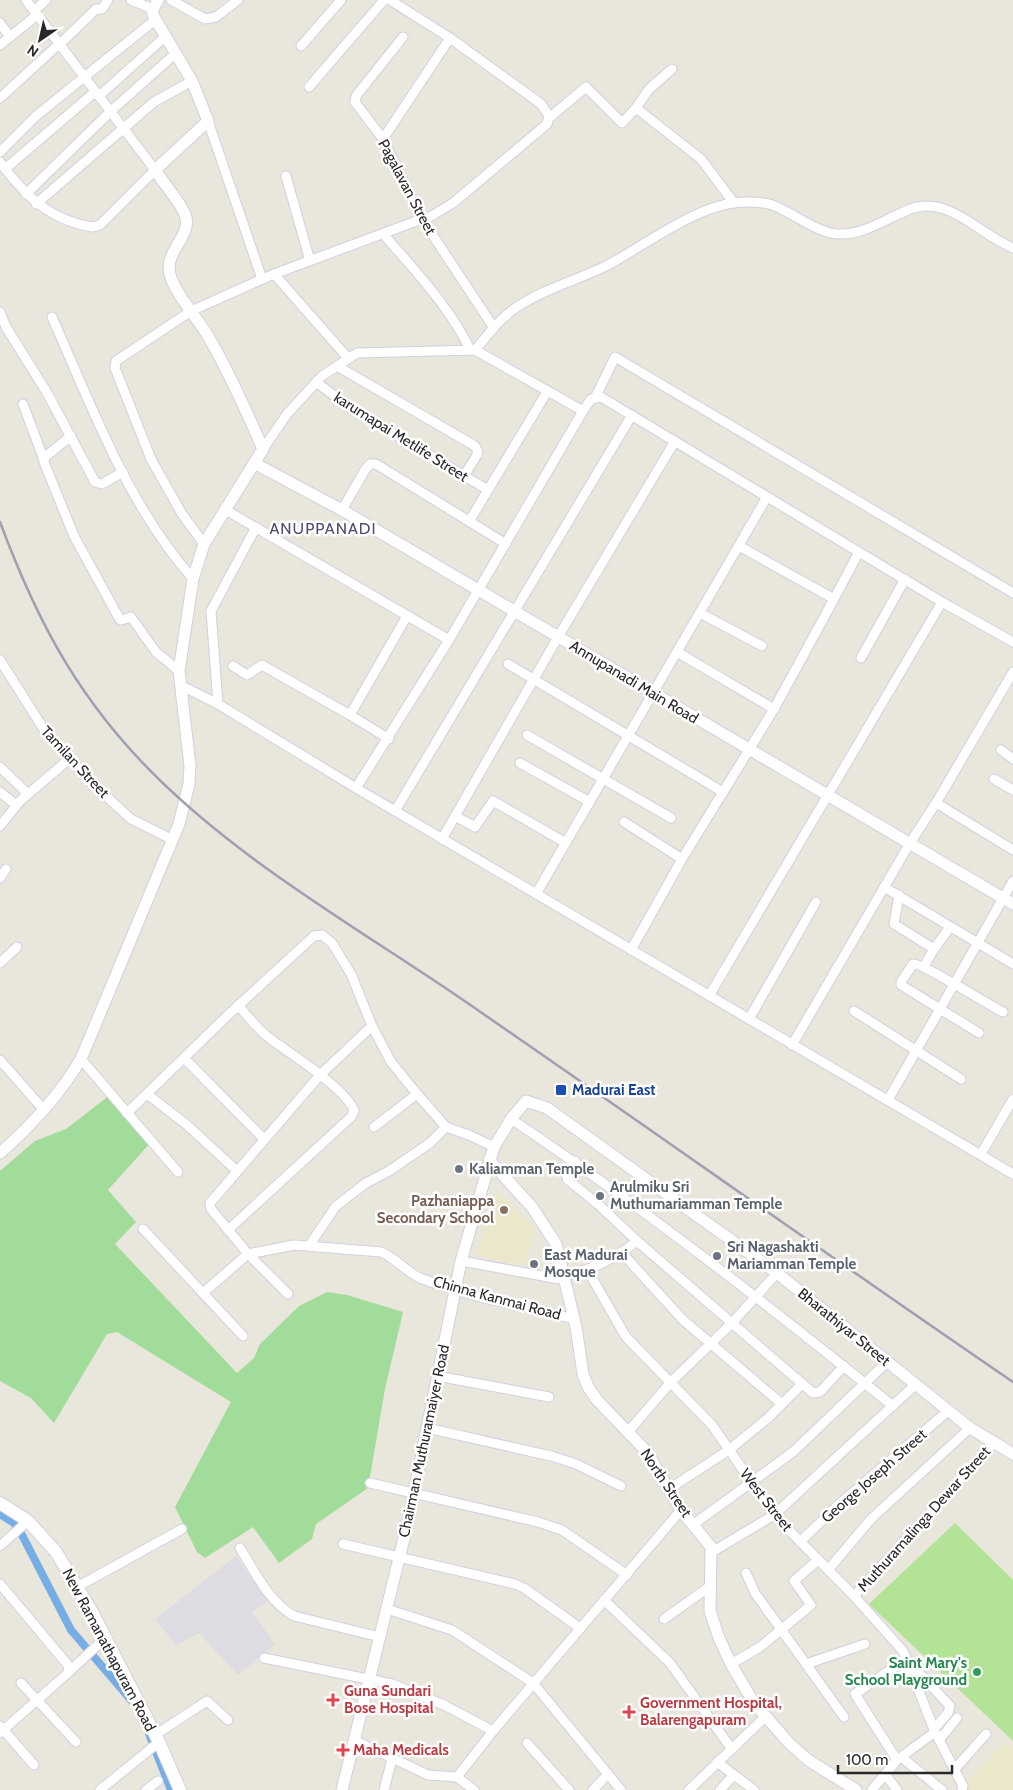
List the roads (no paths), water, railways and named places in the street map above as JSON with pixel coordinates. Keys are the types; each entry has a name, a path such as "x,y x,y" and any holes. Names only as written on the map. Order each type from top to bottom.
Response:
{"main road":[{"name":"New Ramanathapuram Road","path":"0,1503 22,1526 56,1552 105,1638 180,1790"}],"street":[{"path":"26,0 155,170 185,214 186,225 169,257 168,266 174,287 206,334 237,390 262,449"},
{"path":"0,45 35,13 46,0"},
{"path":"0,98 96,9 102,9 108,0"},
{"path":"131,0 155,10 166,36 192,81 208,121 262,279"},
{"path":"171,0 205,19 211,19 238,0"},
{"path":"301,46 341,0"},
{"path":"309,87 384,0"},
{"path":"390,0 450,38 541,104 549,118"},
{"path":"0,152 36,116 84,78 155,10"},
{"path":"0,23 10,37"},
{"path":"166,36 97,94 3,166 36,204 53,215 93,227 100,225 208,121"},
{"name":"Pagalavan Street","path":"403,37 356,96 355,102 383,139 422,220 494,328"},
{"path":"383,139 450,38"},
{"path":"26,194 110,112 176,53"},
{"path":"204,544 182,514 151,459 115,368 116,361 191,311 274,274 422,220 459,198 547,124 549,118 586,87 622,123 636,108 649,89 672,69"},
{"path":"36,204 154,102 192,81"},
{"path":"636,108 702,159 734,203"},
{"path":"286,176 310,261"},
{"path":"472,350 518,306 570,280 604,267 694,215 734,203 770,204 832,234 856,232 910,208 938,207 951,210 1003,244 1013,248"},
{"path":"384,235 423,280 463,334 472,350"},
{"path":"274,274 348,358"},
{"path":"0,312 6,328 71,436 95,482 99,485 123,472"},
{"path":"52,317 132,493 178,561 193,579"},
{"path":"0,1152 43,1109 71,1076 81,1059 179,824 189,784 190,766 179,671 193,579 204,544 224,509 286,414 316,382 348,358 364,351 472,350 583,411"},
{"path":"356,788 449,640 583,411 596,396 615,357 1013,592"},
{"path":"337,366 475,446 478,452 477,455 464,476"},
{"name":"karumapai Metlife Street","path":"316,382 352,409 488,490"},
{"path":"470,520 547,392"},
{"path":"596,396 632,415 942,602 1013,642"},
{"path":"23,404 74,536 119,618 122,620 131,617 156,652 179,671"},
{"path":"395,812 447,729 514,610 632,415"},
{"path":"44,460 71,436"},
{"path":"442,839 558,636 675,441"},
{"name":"Annupanadi Main Road","path":"254,463 342,510 478,589 653,694 1008,901"},
{"path":"342,510 365,470 370,464 376,464 470,520 506,544"},
{"path":"536,894 767,497"},
{"path":"224,509 449,640"},
{"path":"218,704 211,611 256,527"},
{"path":"739,546 834,599"},
{"path":"631,950 682,860 774,709 859,552"},
{"path":"861,658 905,579"},
{"path":"709,996 942,602"},
{"path":"700,613 762,646"},
{"path":"350,715 407,616"},
{"path":"677,652 774,709"},
{"name":"Tamilan Street","path":"0,660 44,731 69,759 132,819 172,840"},
{"path":"508,664 724,792"},
{"path":"233,666 247,675 260,665 265,666 388,738"},
{"path":"792,1045 1013,672"},
{"path":"180,685 218,704 395,812 1013,1174"},
{"path":"527,734 671,818"},
{"path":"1001,750 1013,759"},
{"path":"0,826 16,805 69,759"},
{"path":"520,763 590,802"},
{"path":"0,767 28,794"},
{"path":"994,779 1013,790"},
{"path":"0,792 16,805"},
{"path":"455,816 475,827 493,801 566,843"},
{"path":"936,803 1013,850"},
{"path":"624,822 682,860"},
{"path":"0,878 6,869"},
{"path":"888,1100 977,943 1008,901 1013,881"},
{"path":"884,887 1013,964"},
{"path":"898,895 894,924 934,949"},
{"path":"749,1019 816,902"},
{"path":"924,966 950,927"},
{"path":"127,1113 314,936 322,935 332,942 351,974 372,1026 391,1062 446,1127 494,1147"},
{"path":"0,963 17,947"},
{"path":"978,1033 901,985 912,964 917,963 924,966 1003,1012"},
{"path":"228,1230 352,1116 354,1110 350,1103 320,1075 266,1036 238,1006"},
{"path":"854,1011 961,1079"},
{"path":"288,1294 248,1254 210,1209 210,1204 236,1170 320,1075 372,1026"},
{"path":"184,1058 264,1139"},
{"path":"81,1059 178,1172"},
{"path":"0,1060 43,1109"},
{"path":"147,1094 187,1125 236,1170"},
{"path":"374,1127 417,1094"},
{"path":"981,1154 1013,1099"},
{"name":"Chairman Muthuramaiyer Road","path":"342,1790 413,1494 461,1261 494,1147 526,1101"},
{"name":"Bharathiyar Street","path":"526,1101 547,1108 777,1273 970,1428 1013,1454"},
{"path":"511,1120 575,1161 757,1296 893,1406"},
{"path":"308,1246 336,1206 366,1183 389,1171 430,1143 446,1127"},
{"name":"North Street","path":"490,1160 532,1207 545,1225 559,1252 574,1319 583,1374 588,1387 597,1400 651,1457 681,1510 694,1524 712,1552"},
{"path":"575,1161 567,1172 567,1179 813,1393 818,1394 844,1366"},
{"path":"143,1229 243,1336"},
{"path":"461,1261 564,1278 588,1271 622,1253 637,1241"},
{"name":"Chinna Kanmai Road","path":"248,1254 294,1245 381,1252 419,1277 454,1289 574,1319"},
{"path":"622,1253 660,1298 709,1344 782,1404"},
{"path":"203,1293 248,1254"},
{"name":"West Street","path":"588,1271 626,1337 712,1425 774,1515 854,1596 903,1651 936,1733 963,1786 962,1790"},
{"path":"628,1432 670,1383 732,1323 777,1273"},
{"path":"694,1524 793,1452 888,1362"},
{"path":"437,1376 549,1397"},
{"path":"669,1489 729,1450 802,1384"},
{"path":"856,1790 839,1785 808,1760 765,1717 732,1664 719,1638 710,1611 709,1587 712,1552 774,1515 915,1385"},
{"name":"George Joseph Street","path":"800,1542 836,1507 948,1411"},
{"path":"427,1428 551,1456 576,1464 621,1486"},
{"path":"828,1570 871,1519 970,1428"},
{"name":"Muthuramalinga Dewar Street","path":"854,1596 995,1442"},
{"path":"370,1483 538,1522 562,1530 627,1575"},
{"path":"457,1777 533,1683 681,1510"},
{"path":"0,1546 22,1526"},
{"path":"77,1588 182,1529"},
{"path":"343,1544 515,1584 580,1628"},
{"path":"240,1548 274,1600 284,1610 294,1616 380,1637"},
{"path":"732,1664 781,1631 811,1605 794,1582 818,1560"},
{"path":"746,1573 754,1593 844,1717"},
{"path":"0,1584 68,1665 69,1672"},
{"path":"664,1619 709,1587"},
{"path":"604,1600 670,1663 731,1748"},
{"path":"387,1608 452,1630 533,1683 621,1790"},
{"path":"34,1766 1,1730 69,1672 105,1638"},
{"path":"806,1664 865,1644"},
{"path":"264,1658 370,1678 420,1694 493,1731"},
{"path":"936,1733 950,1706 906,1659 855,1694 899,1759 942,1790"},
{"path":"21,1683 76,1742"},
{"path":"100,1790 155,1742 207,1701 228,1720"},
{"path":"689,1790 765,1717"},
{"path":"872,1790 899,1759 957,1718"},
{"path":"954,1770 986,1734"},
{"path":"354,1740 428,1775 457,1777 474,1790"},
{"path":"527,1743 569,1790"},
{"path":"384,1790 392,1759"},
{"path":"718,1762 754,1790"},
{"path":"593,1790 608,1774"},
{"path":"885,1774 897,1790"},
{"path":"720,1790 734,1775"},
{"path":"146,1790 158,1781"}],"waterway":[{"path":"0,1514 14,1523 21,1533 71,1630 137,1707"},
{"path":"148,1731 171,1790"}],"railway":[{"path":"0,522 41,618 57,648 94,705 140,760 214,828 296,889 466,1002 1013,1382"}],"place":[{"name":"Madurai East","path":"561,1090"},
{"name":"Kaliamman Temple","path":"459,1169"},
{"name":"Arulmiku Sri Muthumariamman Temple","path":"600,1196"},
{"name":"Pazhaniappa Secondary School","path":"504,1210"},
{"name":"Sri Nagashakti Mariamman Temple","path":"717,1256"},
{"name":"East Madurai Mosque","path":"534,1264"},
{"name":"Saint Mary's School Playground","path":"977,1672"},
{"name":"Guna Sundari Bose Hospital","path":"333,1700"},
{"name":"Government Hospital, Balarengapuram","path":"629,1712"},
{"name":"Maha Medicals","path":"343,1750"}],"district":[{"name":"ANUPPANADI","path":"323,528"}]}
